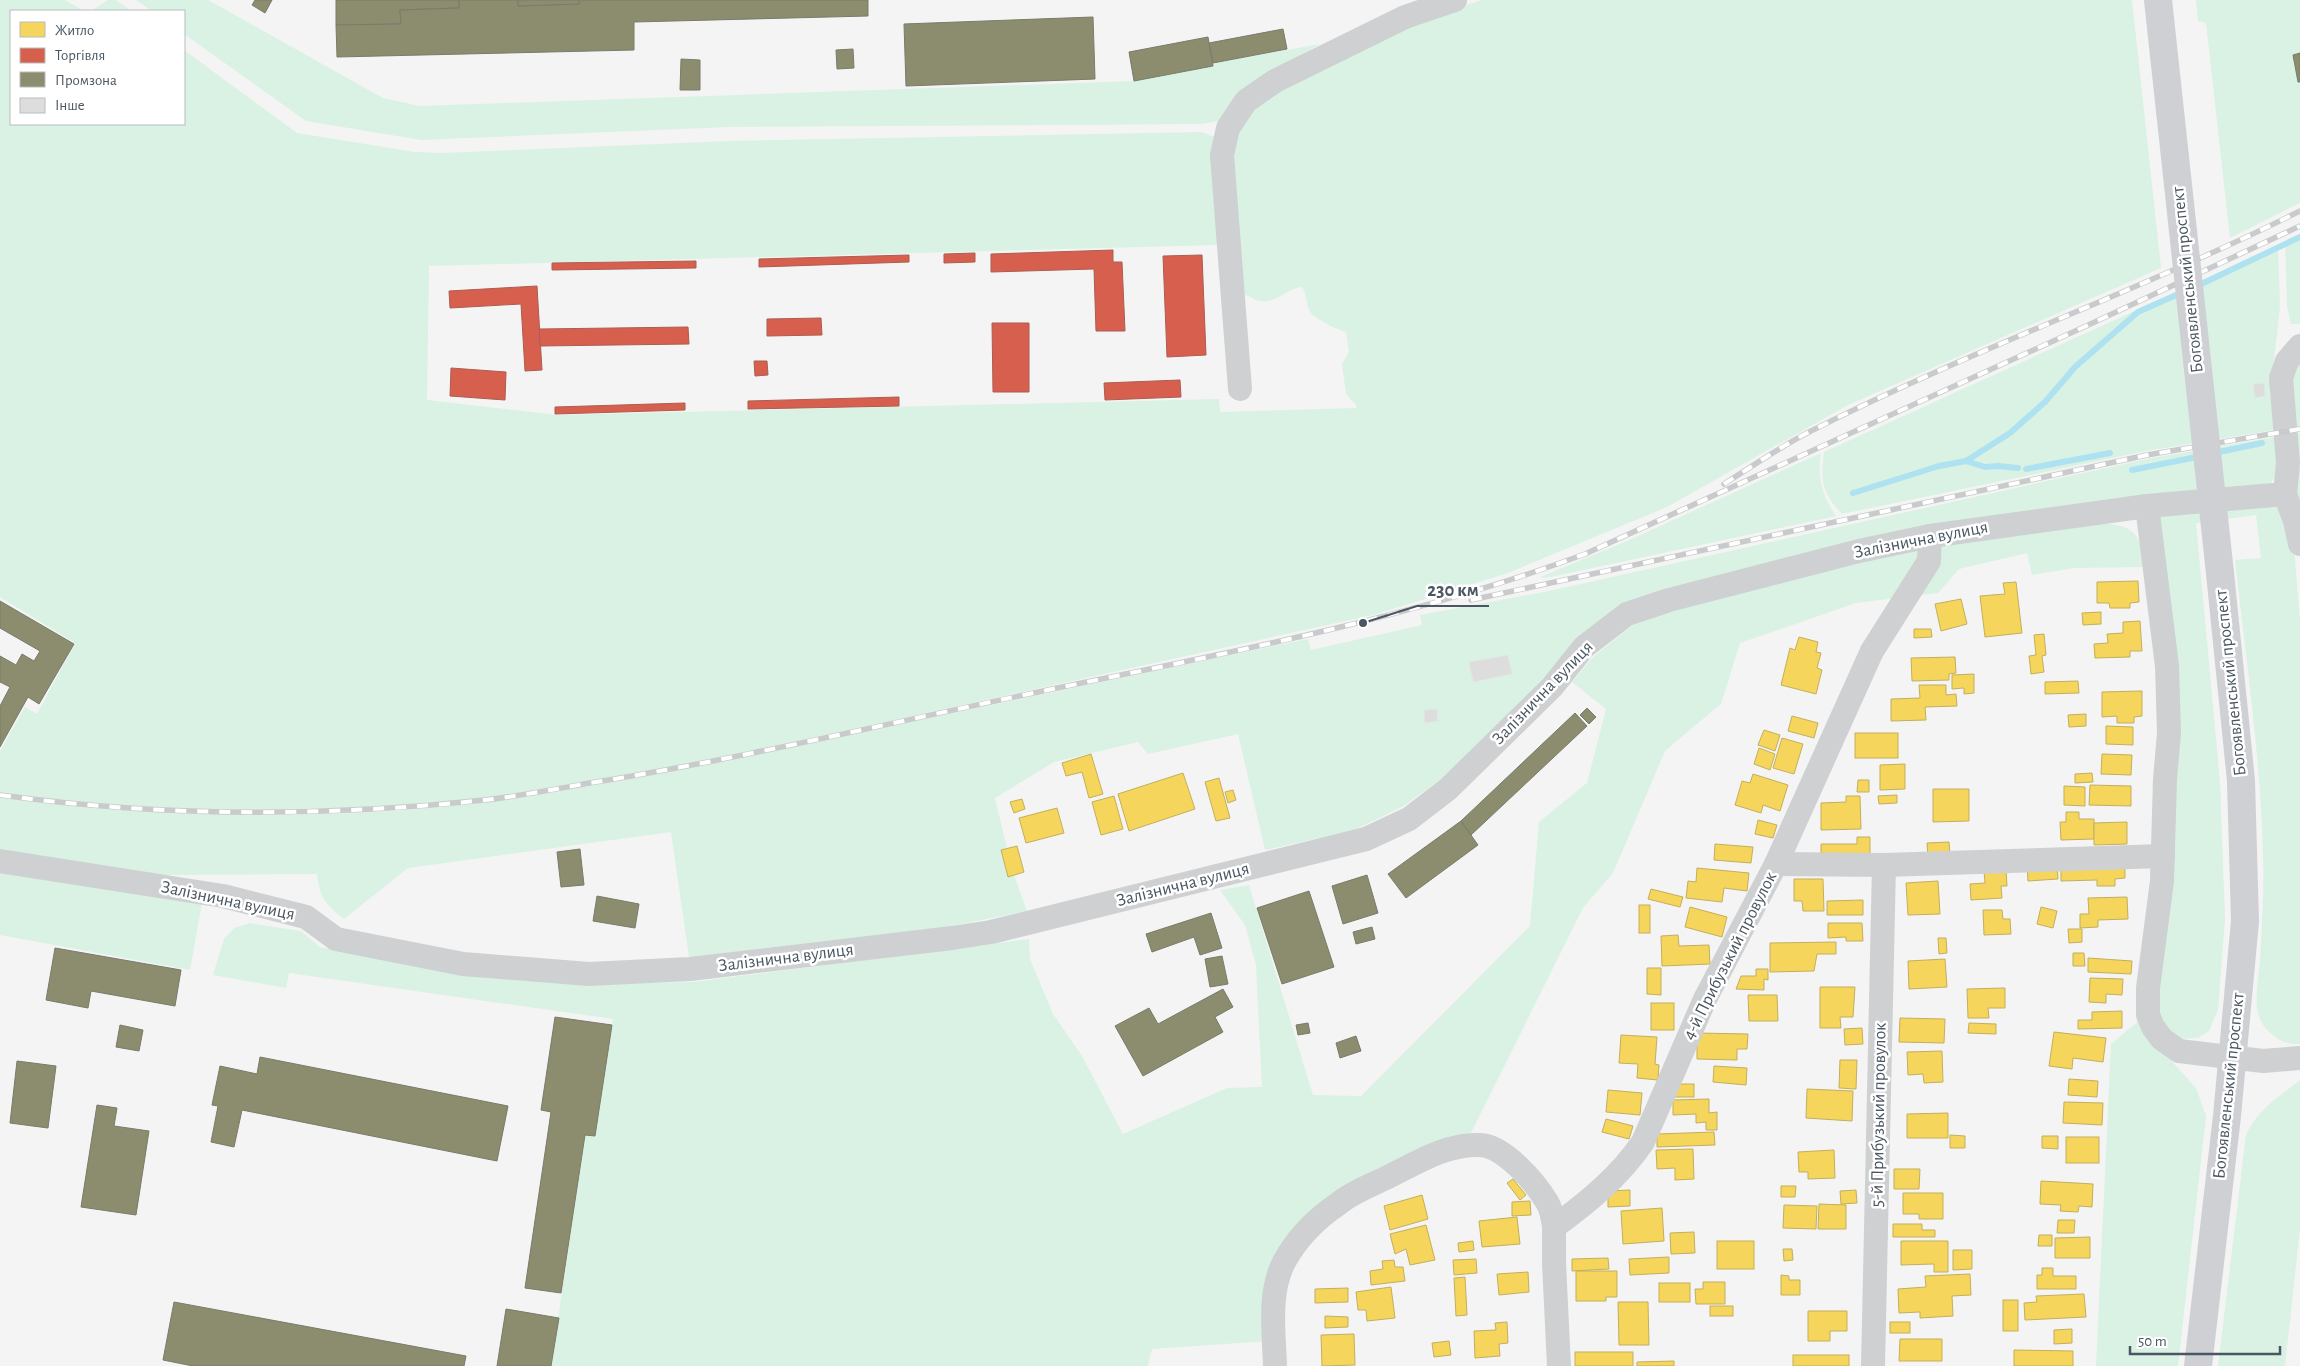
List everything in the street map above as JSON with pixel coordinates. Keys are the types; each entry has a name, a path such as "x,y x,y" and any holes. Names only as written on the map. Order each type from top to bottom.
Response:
{"main road":[{"name":"Богоявленський проспект","path":"2158,0 2238,747 2244,859 2245,921 2233,1059 2198,1366"}],"street":[{"path":"1240,389 1222,155 1228,128 1246,101 1275,81 1405,18 1455,0"},
{"path":"2296,349 2283,368 2281,378 2288,462 2285,494 2295,521 2300,544"},
{"name":"Залізнична вулиця","path":"0,861 222,896 306,917 336,938 463,964 589,974 690,969 991,932 1366,839 1409,819 1448,789 1552,687 1584,647 1626,614 1678,597 1859,551 1930,536 2147,506 2285,494"},
{"path":"2147,506 2167,666 2169,733 2165,779 2162,881 2148,988 2148,1015 2153,1027 2162,1039 2179,1051 2233,1059 2263,1061 2300,1058"},
{"name":"4-й Прибузький провулок","path":"1554,1228 1592,1198 1631,1159 1643,1142 1705,999 1776,864 1872,651 1929,561 1930,536"},
{"path":"1776,864 1884,865 2163,856"},
{"name":"5-й Прибузький провулок","path":"1873,1366 1884,865"},
{"path":"1274,1366 1274,1297 1283,1264 1294,1246 1310,1227 1339,1203 1368,1187 1441,1152 1480,1145 1491,1147 1506,1156 1519,1168 1548,1202 1554,1228 1554,1263 1560,1366"}],"green space":[{"path":"0,0 65,0 82,10 10,10 10,125 185,125 185,51 297,133 415,152 442,153 729,141 1201,132 1213,136 1217,140 1217,245 429,266 427,400 557,415 1219,399 1220,412 1356,408 1356,405 1346,394 1342,364 1349,352 1346,332 1327,324 1311,313 1302,287 1265,301 1259,301 1245,295 1231,154 1237,126 1278,87 1407,26 1481,0 2132,0 2161,268 1848,405 1667,507 1508,573 1373,615 721,758 489,798 318,811 200,810 117,807 0,794 0,751 25,707 37,714 75,643 0,597"},
{"path":"108,0 116,0 130,10 93,10"},
{"path":"136,0 208,0 383,98 420,106 1134,81 1213,66 1213,63 1320,44 1270,74 1224,118 1202,124 729,127 421,140 306,121 185,35 185,10 151,10"},
{"path":"2196,0 2300,0 2300,203 2230,238 2206,23 2198,21"},
{"path":"2300,235 2300,324 2291,324 2287,306 2285,242"},
{"path":"2278,246 2280,307 2270,394 2274,430 2146,451 1842,514 1826,493 1822,471 1824,452"},
{"path":"2300,352 2300,426 2293,427 2292,363"},
{"path":"2300,433 2300,515 2296,494 2294,434"},
{"path":"2275,437 2278,453 2277,471 2275,477 2265,490 2115,498 1929,525 1665,589 1618,606 1576,639 1542,680 1441,779 1404,806 1354,830 1265,850 1238,734 1148,754 1138,742 1054,762 995,798 1007,849 1001,850 1008,876 1014,875 1027,911 952,926 689,957 671,832 408,868 344,919 324,900 317,874 161,875 0,850 0,797 121,809 246,815 370,812 432,808 540,794 635,778 1308,639 1311,650 1422,625 1420,615 1544,592 2147,459"},
{"path":"1821,453 1820,478 1827,501 1836,516 1546,578 1540,577 1627,541"},
{"path":"2268,503 2278,507 2294,547 2300,620 2300,1044 2285,1042 2272,1035 2262,1023 2257,1009 2263,896 2262,821 2252,709 2235,560 2261,558 2256,515 2196,523 2220,782 2225,919 2218,1010 2209,1031 2198,1038 2175,1039 2166,1033 2152,1003 2167,881 2158,515"},
{"path":"2093,522 2117,525 2132,531 2140,544 2146,567 2075,568 2032,575 2027,553 1959,569 1938,593 1856,603 1740,643 1721,704 1665,751 1613,873 1583,908 1467,1141 1307,1223 1269,1341 1152,1349 1148,1366 551,1366 585,1135 595,1136 613,1019 289,973 286,988 213,975 224,939 234,928 250,923 301,931 320,947 462,975 592,984 693,982 1029,939 1030,959 1053,1014 1082,1056 1123,1134 1227,1088 1262,1087 1256,965 1245,925 1220,890 1249,885 1313,1095 1361,1096 1530,926 1539,822 1587,783 1606,709 1572,682 1593,657 1633,625 1672,610 1853,564 1934,546"},
{"path":"0,871 202,903 190,970 0,935"},
{"path":"2143,1017 2157,1045 2196,1088 2206,1116 2178,1366 2096,1366 2111,1044"},
{"path":"2300,1080 2300,1229 2285,1366 2218,1366 2246,1135 2262,1111"}],"building: Житло":[{"path":"2138,581 2139,602 2130,603 2130,608 2110,608 2109,603 2097,603 2097,582"},
{"path":"2016,582 2022,633 1985,637 1980,596 2005,594 2003,583"},
{"path":"1961,599 1967,624 1941,631 1935,604"},
{"path":"2101,612 2101,624 2083,625 2082,613"},
{"path":"2140,621 2142,651 2130,651 2130,657 2095,658 2094,644 2108,643 2107,634 2123,633 2123,622"},
{"path":"1914,629 1931,629 1932,637 1914,638"},
{"path":"2044,634 2046,655 2042,656 2044,672 2031,674 2029,656 2036,655 2034,635"},
{"path":"1799,637 1818,642 1816,652 1821,653 1817,668 1822,670 1816,694 1781,685 1790,648 1795,650"},
{"path":"1955,657 1956,673 1949,674 1949,680 1912,681 1911,658"},
{"path":"1974,674 1974,693 1964,694 1964,688 1952,689 1952,675"},
{"path":"2078,681 2079,693 2045,694 2045,682"},
{"path":"1919,685 1946,685 1946,695 1956,694 1957,706 1925,707 1926,720 1891,721 1891,699 1920,698"},
{"path":"2142,691 2142,716 2134,717 2134,723 2117,723 2117,716 2102,717 2102,692"},
{"path":"2086,714 2086,726 2069,727 2068,715"},
{"path":"1792,716 1818,723 1814,738 1788,731"},
{"path":"2106,726 2133,727 2133,745 2106,744"},
{"path":"1764,730 1780,735 1775,751 1758,745"},
{"path":"1855,733 1898,733 1898,758 1855,758"},
{"path":"1782,738 1803,744 1794,774 1773,768"},
{"path":"1759,748 1775,754 1770,770 1754,764"},
{"path":"1091,754 1103,794 1089,798 1082,772 1066,776 1062,763"},
{"path":"2102,754 2132,755 2131,775 2101,774"},
{"path":"1905,764 1905,789 1880,790 1880,765"},
{"path":"1183,773 1195,809 1129,831 1118,794"},
{"path":"2092,773 2093,782 2075,783 2075,774"},
{"path":"1753,774 1788,785 1780,811 1763,805 1761,813 1735,805 1742,781 1750,783"},
{"path":"1219,778 1230,818 1216,821 1205,782"},
{"path":"1858,780 1869,780 1869,792 1857,792"},
{"path":"2090,785 2131,786 2131,806 2089,805"},
{"path":"2064,786 2085,787 2085,806 2064,805"},
{"path":"1933,789 1969,789 1969,821 1933,822"},
{"path":"1233,790 1236,800 1228,803 1225,792"},
{"path":"1897,795 1897,803 1879,804 1878,796"},
{"path":"1114,796 1123,829 1101,835 1092,802"},
{"path":"1846,796 1860,796 1861,829 1821,830 1821,803 1846,802"},
{"path":"1022,799 1025,809 1014,813 1010,802"},
{"path":"1057,808 1064,833 1026,843 1019,818"},
{"path":"2066,812 2079,812 2079,819 2094,819 2094,839 2061,840 2060,822 2066,822"},
{"path":"1758,820 1777,825 1773,838 1755,834"},
{"path":"2127,822 2127,844 2094,845 2094,823"},
{"path":"1857,837 1870,837 1870,856 1821,856 1821,844 1857,844"},
{"path":"1949,842 1950,855 1928,857 1927,843"},
{"path":"1715,844 1753,847 1751,863 1714,860"},
{"path":"1017,846 1024,872 1008,877 1001,850"},
{"path":"2125,862 2125,878 2115,879 2115,886 2097,886 2097,880 2061,881 2061,864"},
{"path":"2057,864 2058,879 2028,881 2027,865"},
{"path":"1697,868 1749,873 1747,891 1724,888 1722,902 1686,898 1688,881 1696,882"},
{"path":"2006,869 2007,886 2001,886 2002,898 1971,900 1970,884 1985,883 1984,871"},
{"path":"1794,879 1823,879 1824,911 1803,911 1802,901 1794,901"},
{"path":"1938,881 1940,914 1908,915 1906,883"},
{"path":"1651,889 1683,897 1680,907 1648,899"},
{"path":"2127,897 2128,919 2098,920 2098,927 2080,928 2080,914 2089,914 2088,898"},
{"path":"1863,900 1863,915 1827,915 1827,901"},
{"path":"1639,905 1650,905 1650,933 1639,933"},
{"path":"1690,907 1727,917 1722,937 1685,927"},
{"path":"2041,907 2057,911 2053,928 2037,924"},
{"path":"1983,910 2002,910 2003,919 2010,919 2011,934 1984,935"},
{"path":"1828,923 1862,923 1863,941 1846,941 1846,937 1828,938"},
{"path":"2068,929 2082,929 2082,942 2069,943"},
{"path":"1678,935 1679,946 1709,945 1710,964 1662,966 1661,936"},
{"path":"1938,938 1946,938 1947,953 1939,954"},
{"path":"1836,942 1836,954 1817,954 1814,971 1770,972 1770,943"},
{"path":"2073,953 2084,953 2085,966 2073,966"},
{"path":"2088,958 2132,961 2131,974 2088,972"},
{"path":"1945,959 1947,987 1909,989 1908,961"},
{"path":"1647,968 1661,968 1661,995 1647,994"},
{"path":"1756,969 1768,969 1768,980 1764,979 1764,990 1736,989 1741,976 1756,976"},
{"path":"2090,978 2123,979 2122,995 2106,994 2106,1003 2089,1002"},
{"path":"1820,987 1855,987 1853,1017 1840,1017 1841,1028 1820,1028"},
{"path":"2005,988 2005,1008 1988,1008 1989,1018 1968,1018 1967,989"},
{"path":"1748,995 1777,995 1778,1021 1749,1021"},
{"path":"1651,1003 1674,1003 1674,1030 1651,1030"},
{"path":"2122,1011 2122,1028 2078,1029 2078,1020 2092,1020 2092,1012"},
{"path":"1900,1018 1945,1019 1944,1043 1899,1042"},
{"path":"1969,1023 1996,1024 1996,1034 1968,1033"},
{"path":"1862,1028 1863,1044 1845,1045 1844,1029"},
{"path":"2054,1032 2106,1038 2103,1062 2073,1058 2072,1069 2049,1066"},
{"path":"1697,1033 1748,1034 1747,1049 1737,1049 1737,1060 1697,1059"},
{"path":"1621,1035 1657,1037 1655,1064 1659,1065 1658,1080 1637,1078 1638,1064 1619,1063"},
{"path":"1942,1051 1943,1082 1924,1083 1923,1074 1908,1075 1907,1052"},
{"path":"1840,1060 1857,1060 1856,1089 1839,1088"},
{"path":"1714,1066 1747,1068 1746,1085 1713,1082"},
{"path":"2069,1079 2098,1081 2097,1097 2068,1095"},
{"path":"1675,1084 1694,1084 1694,1097 1675,1097"},
{"path":"1807,1089 1853,1091 1852,1121 1806,1118"},
{"path":"1608,1090 1642,1093 1640,1115 1606,1112"},
{"path":"1709,1099 1709,1113 1717,1112 1717,1130 1706,1130 1706,1122 1696,1123 1696,1114 1673,1115 1673,1100"},
{"path":"2064,1102 2103,1103 2102,1125 2063,1123"},
{"path":"1948,1113 1948,1138 1907,1138 1907,1114"},
{"path":"1606,1119 1633,1126 1629,1139 1602,1132"},
{"path":"1714,1132 1715,1145 1657,1147 1657,1134"},
{"path":"1950,1135 1965,1136 1965,1148 1950,1148"},
{"path":"2042,1136 2058,1136 2058,1149 2042,1148"},
{"path":"2066,1137 2099,1137 2099,1163 2066,1163"},
{"path":"1693,1149 1694,1179 1675,1180 1675,1168 1657,1169 1656,1150"},
{"path":"1834,1150 1835,1178 1808,1179 1808,1172 1799,1172 1798,1152"},
{"path":"1894,1169 1920,1169 1919,1189 1894,1189"},
{"path":"1513,1179 1526,1195 1520,1200 1507,1183"},
{"path":"2041,1181 2093,1184 2092,1207 2079,1206 2078,1212 2060,1211 2061,1205 2040,1204"},
{"path":"1781,1186 1796,1186 1795,1197 1781,1197"},
{"path":"1630,1190 1630,1206 1608,1207 1608,1191"},
{"path":"1856,1190 1857,1203 1841,1204 1840,1191"},
{"path":"1903,1193 1943,1193 1943,1219 1919,1219 1919,1214 1903,1214"},
{"path":"1422,1195 1428,1219 1390,1230 1384,1206"},
{"path":"1530,1201 1531,1215 1512,1216 1512,1202"},
{"path":"1819,1204 1846,1205 1846,1229 1818,1229"},
{"path":"1784,1205 1817,1206 1816,1229 1783,1228"},
{"path":"1662,1208 1664,1241 1623,1244 1621,1211"},
{"path":"1517,1217 1520,1244 1482,1247 1479,1221"},
{"path":"2058,1220 2075,1220 2074,1233 2057,1233"},
{"path":"1893,1224 1922,1224 1922,1230 1935,1230 1935,1237 1893,1237"},
{"path":"1426,1225 1435,1260 1410,1265 1406,1249 1395,1254 1390,1234"},
{"path":"1694,1232 1695,1253 1671,1254 1670,1233"},
{"path":"2039,1235 2052,1235 2052,1246 2038,1246"},
{"path":"2090,1237 2090,1258 2055,1258 2055,1238"},
{"path":"1473,1241 1474,1250 1459,1252 1458,1243"},
{"path":"1717,1241 1754,1241 1754,1269 1717,1269"},
{"path":"1901,1241 1948,1241 1948,1272 1934,1272 1934,1264 1901,1265"},
{"path":"1783,1249 1792,1249 1793,1260 1784,1261"},
{"path":"1953,1250 1972,1250 1972,1269 1953,1270"},
{"path":"1669,1257 1669,1273 1630,1275 1629,1259"},
{"path":"1608,1258 1609,1269 1572,1271 1572,1259"},
{"path":"1476,1259 1477,1273 1454,1275 1453,1260"},
{"path":"1394,1260 1395,1267 1403,1267 1405,1281 1371,1285 1370,1271 1383,1269 1382,1261"},
{"path":"2042,1268 2053,1268 2053,1276 2076,1276 2076,1289 2037,1289 2037,1275 2042,1275"},
{"path":"1576,1271 1617,1271 1617,1297 1606,1297 1606,1301 1576,1301"},
{"path":"1528,1272 1529,1292 1499,1295 1497,1274"},
{"path":"1970,1274 1971,1295 1952,1296 1953,1316 1920,1318 1920,1312 1899,1313 1898,1289 1926,1287 1925,1276"},
{"path":"1781,1275 1789,1276 1789,1280 1800,1280 1800,1295 1781,1295"},
{"path":"1465,1277 1467,1315 1456,1316 1454,1278"},
{"path":"1703,1282 1725,1282 1725,1304 1696,1304 1695,1289 1703,1289"},
{"path":"1659,1283 1690,1283 1690,1302 1659,1302"},
{"path":"1391,1287 1395,1318 1367,1321 1366,1310 1358,1310 1356,1292"},
{"path":"1348,1288 1348,1302 1315,1303 1315,1289"},
{"path":"2084,1294 2086,1317 2025,1320 2024,1303 2037,1302 2036,1296"},
{"path":"2003,1300 2018,1300 2018,1331 2003,1331"},
{"path":"1618,1302 1648,1302 1649,1345 1619,1345"},
{"path":"1710,1306 1733,1306 1733,1316 1710,1316"},
{"path":"1808,1311 1847,1311 1847,1331 1830,1331 1830,1341 1808,1341"},
{"path":"1325,1316 1348,1317 1348,1327 1325,1328"},
{"path":"1507,1322 1508,1343 1499,1344 1500,1356 1475,1358 1474,1331 1496,1330 1495,1323"},
{"path":"1890,1322 1910,1322 1910,1333 1890,1333"},
{"path":"2072,1329 2072,1343 2054,1344 2054,1330"},
{"path":"1354,1334 1355,1365 1322,1366 1321,1335"},
{"path":"1900,1339 1942,1339 1942,1361 1899,1361"},
{"path":"1449,1341 1451,1355 1434,1357 1432,1343"},
{"path":"2014,1350 2073,1351 2073,1366 2014,1366"},
{"path":"1575,1352 1633,1352 1633,1366 1575,1366"},
{"path":"1793,1355 1849,1355 1849,1366 1793,1366"},
{"path":"1674,1361 1674,1366 1637,1366 1637,1362"}],"building: Торгівля":[{"path":"1113,250 1113,262 1122,262 1125,331 1096,331 1094,269 991,272 991,254"},
{"path":"975,253 975,262 944,263 944,254"},
{"path":"909,255 909,262 759,267 759,259"},
{"path":"1202,255 1206,355 1167,357 1163,256"},
{"path":"696,261 696,268 552,270 552,263"},
{"path":"537,286 542,370 525,371 521,304 450,308 449,291"},
{"path":"821,318 822,335 767,336 767,319"},
{"path":"992,323 1029,323 1029,392 993,392"},
{"path":"688,327 689,344 540,346 539,329"},
{"path":"754,361 767,361 768,375 755,376"},
{"path":"451,368 506,372 505,400 450,396"},
{"path":"1180,380 1181,397 1105,400 1104,383"},
{"path":"899,397 899,406 748,409 748,401"},
{"path":"685,403 685,410 555,414 555,407"}],"building: Промзона":[{"path":"255,0 272,0 265,13 252,5"},
{"path":"336,0 459,0 459,8 400,10 401,24 336,25"},
{"path":"459,0 518,0 518,6 579,4 579,0 868,0 868,16 634,22 634,50 337,57 336,25 401,24 400,10 459,8"},
{"path":"518,0 579,0 579,4 518,6"},
{"path":"1093,17 1095,79 906,86 904,24"},
{"path":"1283,29 1287,49 1213,63 1209,43"},
{"path":"1208,37 1213,66 1134,81 1129,52"},
{"path":"853,49 854,68 837,69 836,50"},
{"path":"2300,53 2300,82 2298,82 2293,55"},
{"path":"681,59 700,60 700,90 680,90"},
{"path":"0,601 74,644 39,704 28,697 0,747 0,706 10,687 0,682 0,656 16,665 22,654 34,661 40,651 0,628"},
{"path":"1587,708 1596,717 1589,724 1580,715"},
{"path":"1575,713 1587,726 1471,835 1461,821"},
{"path":"1461,821 1478,845 1406,898 1388,874"},
{"path":"580,849 584,885 561,887 557,852"},
{"path":"1367,875 1378,913 1343,924 1332,886"},
{"path":"1309,891 1334,967 1282,984 1257,908"},
{"path":"597,896 639,904 635,928 593,921"},
{"path":"1211,913 1222,948 1200,955 1194,937 1152,952 1146,934"},
{"path":"1372,927 1375,939 1356,944 1353,932"},
{"path":"55,948 181,970 175,1006 91,991 88,1008 46,1000"},
{"path":"1222,956 1228,984 1210,987 1205,959"},
{"path":"1223,989 1233,1007 1215,1017 1223,1032 1143,1076 1115,1026 1149,1008 1158,1024"},
{"path":"555,1017 612,1025 595,1136 585,1135 561,1293 525,1288 551,1112 541,1110"},
{"path":"1308,1023 1310,1033 1298,1035 1296,1025"},
{"path":"120,1025 143,1030 139,1051 116,1047"},
{"path":"1356,1036 1361,1051 1340,1058 1336,1043"},
{"path":"260,1057 508,1106 497,1161 242,1110 234,1147 211,1142 218,1106 212,1105 220,1066 257,1074"},
{"path":"17,1061 56,1066 48,1128 10,1123"},
{"path":"97,1105 117,1108 114,1126 149,1131 136,1215 81,1207"},
{"path":"174,1302 466,1356 464,1366 193,1366 163,1360"},
{"path":"506,1309 559,1318 551,1366 497,1366"}],"building: Інше":[{"path":"2264,383 2265,396 2255,398 2253,384"},
{"path":"1508,655 1512,674 1473,682 1469,662"},
{"path":"1437,709 1438,721 1425,723 1424,710"}],"waterway":[{"path":"2195,287 2300,237"},
{"path":"1966,461 2010,433 2045,402 2075,367 2138,312 2183,292"},
{"path":"2214,453 2262,443"},
{"path":"2026,469 2110,453"},
{"path":"2132,470 2202,456"},
{"path":"1853,493 1939,466 1966,461 1985,467 2018,468"}],"railway":[{"path":"1724,484 1800,437 1871,402 1993,347 2178,268 2300,211"},
{"path":"0,795 121,807 242,812 303,812 425,806 498,798 644,774 751,753 1305,636 1446,599 1516,578 1585,554 2084,327 2300,226"},
{"path":"1471,600 2147,455 2300,429"}],"place":[{"name":"230 км","path":"1363,623"}]}
